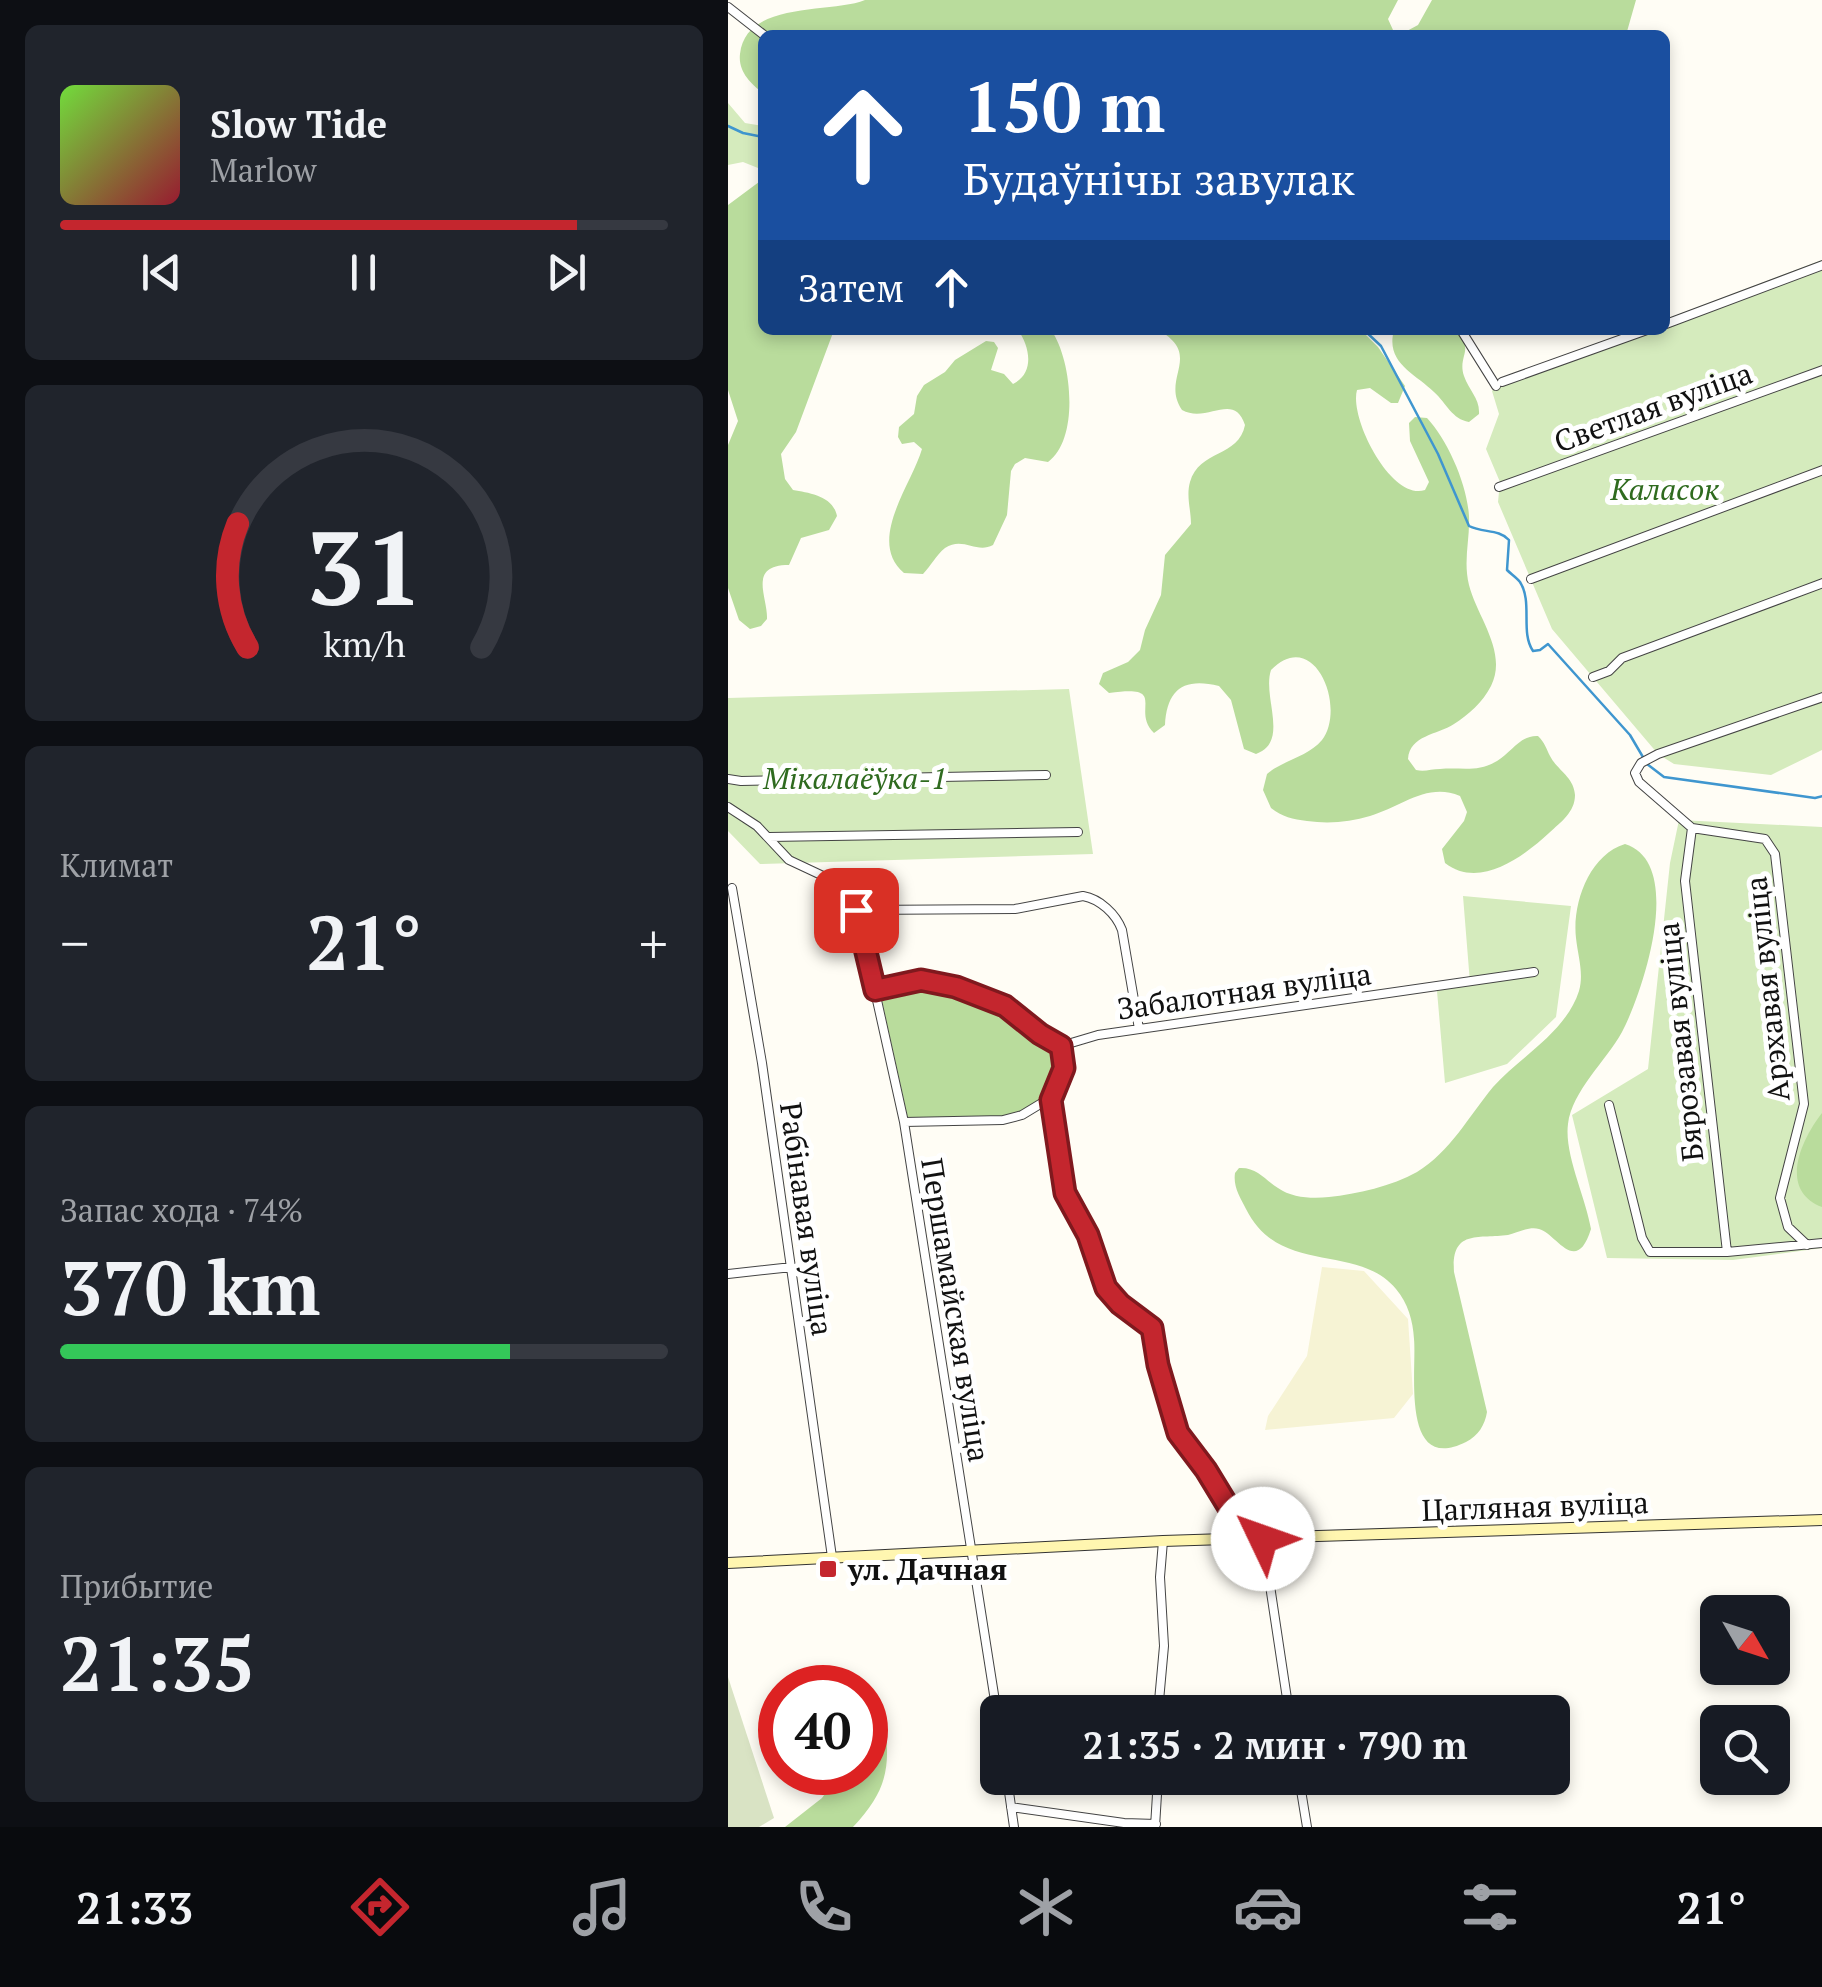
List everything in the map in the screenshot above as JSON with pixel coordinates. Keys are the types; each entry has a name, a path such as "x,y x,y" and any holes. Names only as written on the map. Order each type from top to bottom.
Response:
{"street":[{"path":"728,7 758,30"},
{"path":"1670,322 1822,265"},
{"path":"1465,335 1499,384 1634,335"},
{"name":"Светлая вуліца","path":"1499,487 1822,370"},
{"path":"1531,579 1822,470"},
{"path":"1593,677 1609,671 1622,658 1822,583"},
{"path":"1692,828 1638,782 1635,773 1643,761 1822,698"},
{"path":"728,779 741,782 1046,775"},
{"path":"728,807 769,837 789,860 836,882 850,896 856,910 1014,909 1083,896 1099,902 1118,922 1126,944 1139,1029"},
{"name":"Арэхавая вуліца","path":"1692,828 1765,839 1773,848 1804,1096 1780,1198 1788,1227 1807,1245"},
{"name":"Бярозавая вуліца","path":"1692,828 1685,881 1727,1252"},
{"path":"769,837 1078,832"},
{"name":"Рабінавая вуліца","path":"732,888 792,1268 832,1557"},
{"name":"Першамайская вуліца","path":"856,910 904,1122 994,1695"},
{"name":"Забалотная вуліца","path":"1061,1046 1082,1038 1139,1029 1534,972"},
{"path":"875,990 921,980 956,987 1005,1006 1061,1046 1064,1068 1051,1100 1067,1198 1088,1235 1106,1288 1152,1328 1158,1365 1183,1442 1206,1470 1248,1539"},
{"path":"904,1122 1003,1120 1051,1100"},
{"path":"1609,1105 1646,1249 1656,1253 1727,1252 1822,1243"},
{"path":"728,1274 792,1268"},
{"name":"Цагляная вуліца","path":"728,1563 1163,1540 1822,1520"},
{"path":"1263,1539 1286,1695"},
{"path":"1160,1695 1164,1646 1160,1577 1163,1540"},
{"path":"1009,1795 1014,1827"},
{"path":"1011,1807 1157,1826 1158,1795"},
{"path":"1302,1795 1307,1827"}],"shaded area":[{"path":"1322,1267 1364,1271 1408,1319 1413,1394 1394,1418 1265,1430 1268,1416 1307,1356"}],"green space":[{"path":"865,0 1398,0 1388,19 1393,30 758,30 758,89 746,76 740,54 746,37 757,25 792,12"},
{"path":"1432,0 1636,0 1627,30 1409,30 1418,25"},
{"path":"728,103 745,123 758,125 758,168 743,162 728,165"},
{"path":"758,183 758,335 832,335 796,432 781,454 785,479 793,490 826,500 837,516 829,530 801,538 789,565 768,570 763,584 767,619 750,629 739,620 728,588 728,445 738,421 728,390 728,205"},
{"name":"Каласок","path":"1822,260 1822,750 1771,775 1674,764 1658,754 1552,629 1498,502 1500,482 1486,449 1499,414 1492,391 1496,386 1624,335 1670,335 1670,317"},
{"path":"1020,335 1054,335 1064,360 1069,418 1058,451 1048,462 1025,458 1015,464 1007,515 993,545 952,545 923,574 904,573 893,560 890,529 922,449 914,442 902,444 899,427 914,414 917,396 924,385 986,341 994,342 998,348 991,370 1004,374 1013,384 1027,367"},
{"path":"1165,335 1366,335 1405,386 1398,403 1391,403 1370,388 1357,390 1359,419 1386,471 1412,490 1425,490 1429,482 1410,441 1409,423 1415,417 1427,418 1442,439 1465,490 1469,516 1467,576 1494,648 1495,673 1491,686 1470,712 1419,740 1408,759 1419,771 1476,768 1490,765 1526,738 1538,736 1572,783 1573,807 1549,833 1514,860 1472,873 1445,863 1442,849 1467,812 1460,796 1448,792 1414,797 1370,816 1339,822 1297,819 1271,808 1263,790 1267,774 1316,746 1329,726 1331,709 1322,676 1313,664 1301,658 1287,659 1271,670 1273,729 1266,748 1256,754 1244,749 1231,700 1219,686 1196,683 1179,689 1169,703 1165,725 1154,733 1145,716 1144,696 1127,691 1109,693 1099,684 1103,673 1128,662 1140,650 1161,595 1165,555 1191,524 1188,492 1195,472 1235,443 1245,425 1234,410 1182,410 1175,388 1180,358"},
{"path":"1393,335 1459,335 1465,348 1462,369 1479,414 1469,422 1458,418 1398,359"},
{"name":"Мікалаёўка-1","path":"1069,689 1093,854 760,864 728,831 728,698"},
{"path":"1679,820 1822,827 1822,1248 1733,1260 1607,1258 1572,1115 1648,1069 1670,863"},
{"path":"1625,844 1643,856 1653,876 1654,930 1631,1013 1576,1100 1568,1124 1569,1149 1591,1229 1579,1250 1572,1251 1535,1228 1462,1242 1454,1258 1454,1272 1487,1412 1480,1430 1466,1442 1445,1448 1430,1444 1416,1415 1413,1332 1400,1294 1380,1275 1361,1266 1278,1244 1261,1230 1246,1209 1236,1187 1235,1173 1239,1168 1251,1169 1290,1194 1323,1198 1386,1185 1429,1164 1493,1087 1553,1031 1573,1006 1581,978 1575,925 1580,896 1602,859"},
{"path":"1463,896 1571,906 1556,1017 1507,1064 1445,1083 1437,991 1470,983"},
{"path":"923,985 981,999 1050,1042 1058,1050 1060,1060 1055,1090 1041,1102 1006,1116 908,1119 880,992"},
{"path":"1822,1113 1822,1207 1800,1189 1797,1177 1801,1150"},
{"path":"728,1677 758,1769 758,1795 766,1795 774,1818 759,1827 728,1827"},
{"path":"877,1795 853,1827 785,1827 822,1798"}],"waterway":[{"path":"728,126 758,136"},
{"path":"1369,335 1381,346 1438,454 1469,526 1509,540 1507,570 1524,590 1527,635 1533,651 1548,644 1630,735 1647,764 1664,777 1823,796"}],"place":[{"name":"ул. Дачная","path":"828,1569"}],"route":[{"path":"856,910 875,990 921,980 956,987 1005,1006 1061,1046 1064,1068 1051,1100 1067,1198 1088,1235 1106,1288 1154,1332 1158,1365 1183,1442 1206,1470 1248,1539 1263,1539"}]}
